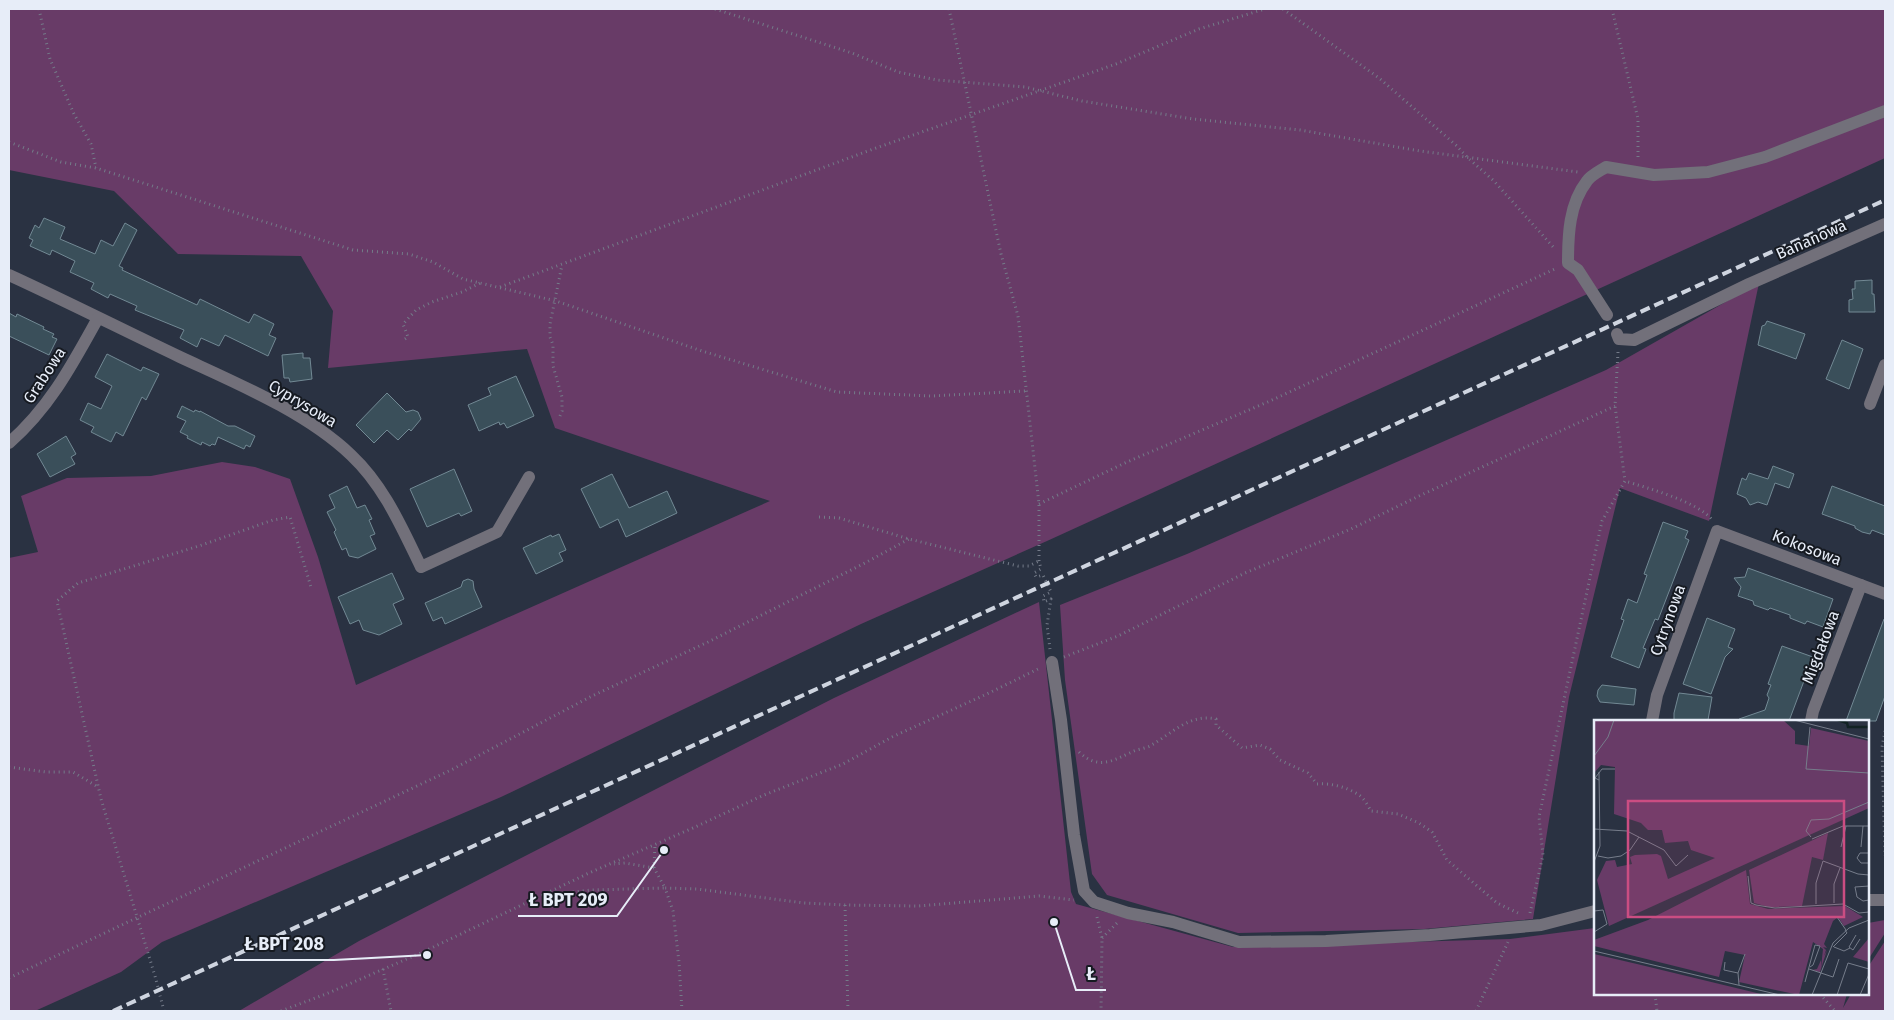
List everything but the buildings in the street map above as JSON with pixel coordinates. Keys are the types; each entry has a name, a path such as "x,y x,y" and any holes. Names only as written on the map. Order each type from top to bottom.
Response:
{"street":[{"path":"1607,315 1578,270 1568,263 1568,242 1572,209 1587,180 1606,167 1654,175 1708,172 1765,158 1885,111"},
{"name":"Bananowa","path":"1618,337 1634,340 1749,284 1885,224"},
{"name":"Cyprysowa","path":"9,276 260,396 323,431 351,455 372,478 391,505 421,567 497,532 529,477"},
{"name":"Grabowa","path":"9,443 25,429 53,396 98,318"},
{"path":"1870,404 1885,365"},
{"name":"Kokosowa","path":"1719,532 1885,594"},
{"name":"Cytrynowa","path":"1652,720 1657,695 1719,532"},
{"name":"Migdałowa","path":"1811,720 1813,710 1861,585"},
{"path":"1052,662 1061,720 1074,835 1084,891 1094,902 1128,913 1173,922 1239,942 1345,940 1430,935 1541,925 1594,911"},
{"path":"1869,900 1885,900"}],"path":[{"path":"40,9 50,59 74,114 90,144 96,168"},
{"path":"715,9 852,53 898,72 937,80 1025,87 1082,101 1193,119 1300,130 1467,158 1596,174"},
{"path":"949,9 1001,254 1018,316 1039,504 1039,561 1041,569 1034,573 1036,578 1043,574 1051,592 1043,596 1044,602 1051,599 1047,625 1052,662"},
{"path":"499,287 868,151 1043,91 1199,30 1265,9"},
{"path":"1039,504 1127,462 1270,401 1568,263 1494,181 1467,158 1457,146 1380,78 1283,9"},
{"path":"1612,9 1638,119 1637,172"},
{"path":"9,142 61,162 96,168 353,250 410,254 433,262 463,278 556,301 702,351 837,392 932,396 1025,391"},
{"path":"560,416 562,397 553,366 550,324 562,264"},
{"path":"405,339 408,337 403,324 416,310 480,283"},
{"path":"1529,914 1543,856 1539,816 1602,521 1625,481 1615,406 1618,337"},
{"path":"281,1011 383,969 764,794 843,764 892,737 1052,662 1118,636 1246,573 1351,529 1615,406"},
{"path":"1625,481 1669,494 1689,504 1710,517 1719,532"},
{"path":"164,1011 99,788 57,601 78,583 290,516 312,587"},
{"path":"819,516 839,518 1018,566 1029,566 1039,561"},
{"path":"9,978 451,770 592,696 708,642 864,563 909,538"},
{"path":"1076,744 1080,754 1096,763 1116,760 1133,751 1149,746 1174,728 1202,718 1216,719 1216,725 1242,748 1260,746 1270,750 1280,760 1308,773 1317,784 1340,786 1361,796 1371,812 1398,814 1419,823 1432,832 1447,860 1497,903 1518,913 1537,916"},
{"path":"1885,731 1882,747 1885,856"},
{"path":"9,767 46,772 73,772 99,788"},
{"path":"655,844 654,868 665,888 673,911 682,1011"},
{"path":"611,864 625,863 654,868"},
{"path":"542,896 591,890 665,888 696,889 804,903 845,905 918,906 1039,896 1094,902 1102,938 1101,1011"},
{"path":"845,905 848,1011"},
{"path":"1102,938 1128,913"},
{"path":"1476,1011 1510,939 1518,927"},
{"path":"383,969 391,1011"},
{"path":"1656,995 1657,1011"},
{"path":"1821,995 1835,1011"}],"shaded area":[{"path":"9,9 1885,9 1885,158 861,624 501,797 162,942 121,972 35,1011 9,1011 9,558 38,552 21,496 67,478 151,476 222,462 255,467 290,479 318,557 356,685 770,501 555,428 527,349 328,368 333,311 301,256 178,254 114,191 9,170"},
{"path":"1759,283 1709,521 1620,488 1569,697 1533,919 1424,929 1238,933 1107,895 1092,874 1065,680 1060,605 1187,554 1606,370"},
{"path":"1039,602 1071,892 1076,904 1233,947 1510,939 1594,928 1594,995 1847,995 1843,1008 1850,995 1869,995 1869,965 1885,941 1885,1011 239,1011 359,941 834,698"},
{"path":"1885,920 1885,933 1869,958 1869,923"}],"railway":[{"path":"113,1011 1885,200"}],"place":[{"name":"Ł BPT 209","path":"664,850"},
{"name":"Ł","path":"1054,922"},
{"name":"Ł BPT 208","path":"427,955"}]}
